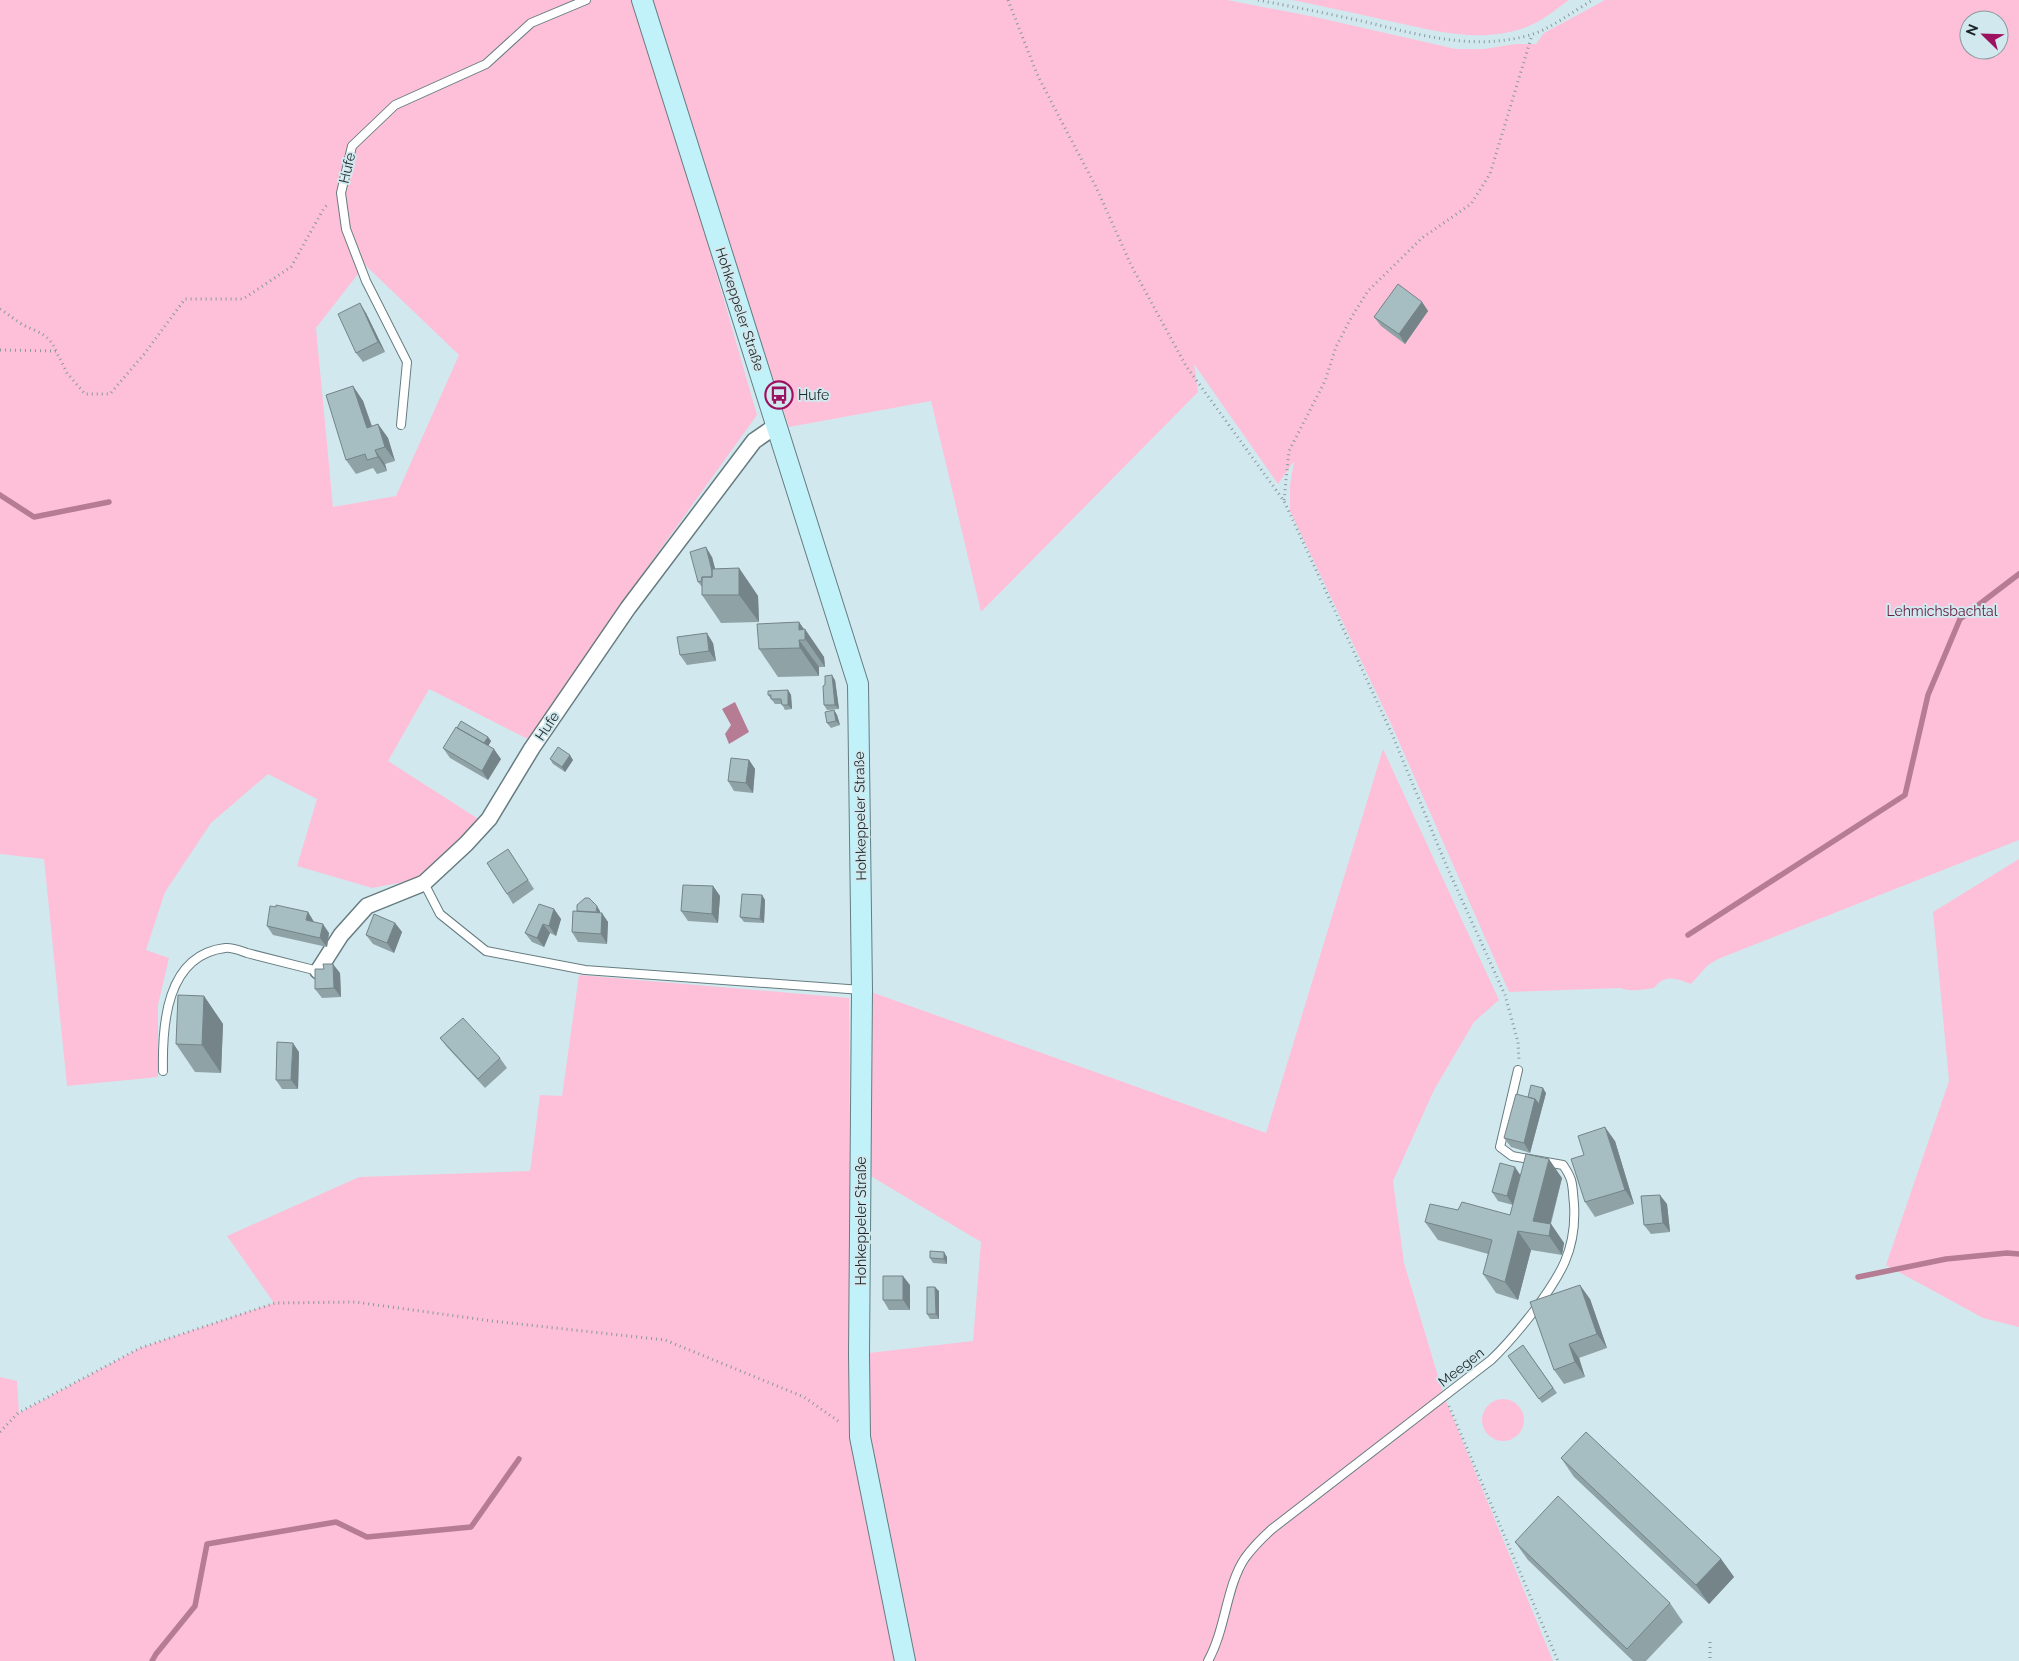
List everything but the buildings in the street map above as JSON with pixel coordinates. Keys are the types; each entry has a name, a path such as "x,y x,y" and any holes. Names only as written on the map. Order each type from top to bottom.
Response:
{"street":[{"name":"Hohkeppeler Straße","path":"642,0 858,684 862,990 860,1437 905,1661"},
{"name":"Hufe","path":"318,971 341,935 367,906 424,883 489,820 532,748 628,608 754,441 777,425"}],"lane":[{"name":"Hufe","path":"401,424 406,362 366,281 346,229 341,193 352,146 394,105 486,64 531,23 586,0"},
{"path":"424,883 440,914 486,951 585,970 862,990"},
{"path":"164,1071 162,1042 167,1010 178,979 187,966 200,956 226,948 318,971"},
{"name":"Meegen","path":"1208,1661 1222,1628 1236,1576 1244,1559 1255,1545 1272,1529 1491,1360 1516,1335 1556,1283 1565,1263 1575,1224 1572,1177 1563,1165 1512,1156 1500,1147 1518,1070"}],"path":[{"path":"1008,0 1050,100 1097,189 1131,264 1186,366 1284,500 1392,734 1447,867 1505,995 1518,1042 1518,1070"},
{"path":"1258,0 1316,11 1433,38 1460,42 1490,42 1532,35 1593,0"},
{"path":"1284,500 1289,451 1325,381 1336,347 1368,291 1422,238 1471,204 1490,174 1532,35"},
{"path":"0,309 22,324 44,334 52,342 67,373 85,394 110,394 145,353 185,299 242,299 290,267 324,208 341,193"},
{"path":"0,350 56,351"},
{"path":"0,1432 18,1413 140,1348 274,1303 355,1302 492,1321 665,1340 804,1397 860,1437"},
{"path":"1444,1396 1558,1661"},
{"path":"1710,1642 1710,1661"}],"green space":[{"path":"0,0 632,0 683,158 757,415 621,604 528,739 429,689 388,761 480,820 415,880 372,888 297,866 317,799 268,774 211,823 165,892 146,950 169,958 158,1005 158,1077 67,1086 44,859 0,854","holes":["365,265 459,355 396,496 333,507 316,328"]},
{"name":"Lehmichsbachtal","path":"651,0 1227,0 1315,17 1456,49 1484,49 1515,44 1536,44 1544,33 1605,0 2019,0 2019,840 1718,959 1708,965 1691,984 1671,978 1663,980 1654,988 1641,990 1620,988 1509,992 1392,726 1290,511 1290,485 1294,461 1278,484 1194,364 1198,392 981,612 931,401 789,427 695,145"},
{"path":"1292,0 1569,0 1542,19 1524,28 1507,33 1472,35 1437,31"},
{"path":"1383,749 1499,1000 1474,1022 1434,1090 1393,1181 1404,1263 1444,1396 1553,1661 909,1661 870,1438 869,1353 973,1341 981,1242 869,1175 871,992 1266,1133"},
{"path":"2019,859 2019,1327 1983,1318 1886,1265 1949,1081 1933,912"},
{"path":"579,975 849,998 851,1354 901,1661 0,1661 0,1377 17,1381 19,1413 140,1348 274,1303 227,1236 359,1177 530,1171 540,1095 562,1096"},
{"path":"1507,1399 1515,1402 1521,1408 1524,1420 1521,1432 1515,1438 1499,1441 1491,1438 1485,1432 1482,1416 1485,1408 1491,1402"}],"shaded area":[{"path":"735,702 749,732 729,744 725,734 731,725 722,709"}],"waterway":[{"path":"0,495 34,517 109,502"},
{"path":"1688,935 1905,795 1928,695 1960,619 2019,574"},
{"path":"1858,1277 1946,1259 2007,1253 2019,1254"},
{"path":"152,1661 195,1606 207,1544 336,1522 367,1537 471,1527 519,1459"}],"place":[{"name":"Hufe","path":"779,395"}]}
